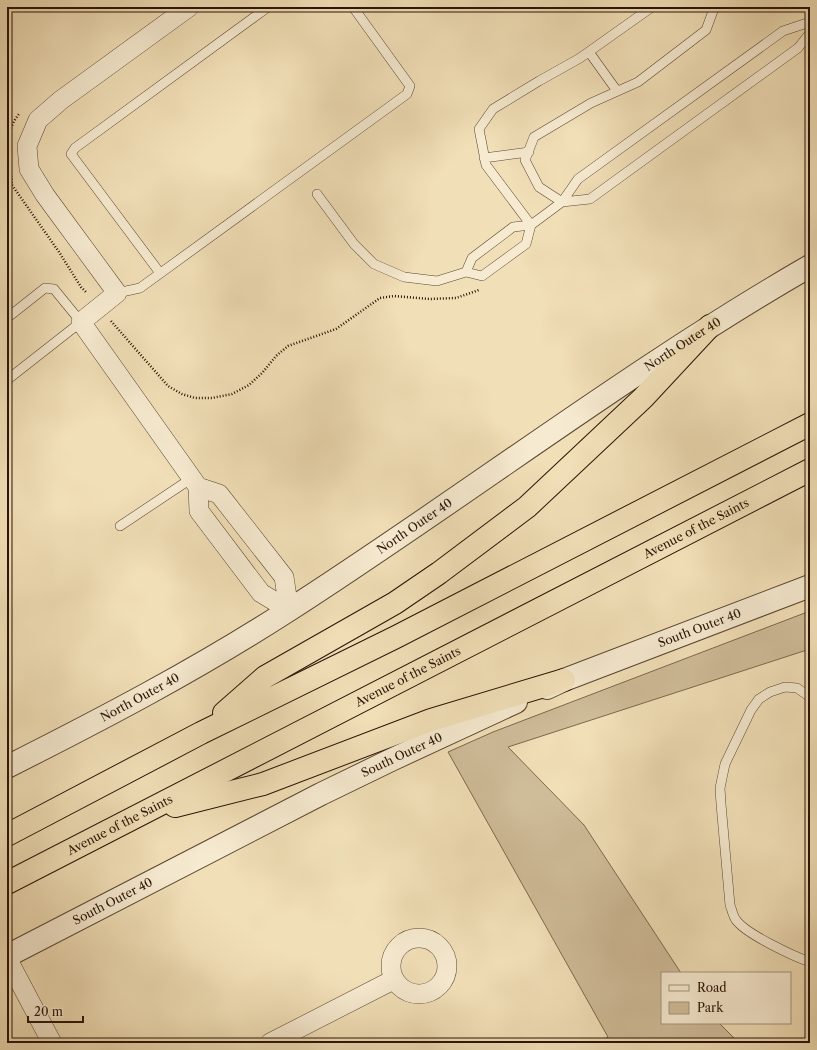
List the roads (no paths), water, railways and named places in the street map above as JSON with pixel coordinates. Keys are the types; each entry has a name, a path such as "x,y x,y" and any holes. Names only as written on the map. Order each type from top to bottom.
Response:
{"highway":[{"path":"201,733 265,677 395,603 527,507 642,398 710,326"},
{"path":"7,836 201,733 417,626 810,424"},
{"name":"Avenue of the Saints","path":"7,883 810,470"},
{"path":"138,815 263,784 431,720 564,680"}],"street":[{"path":"189,7 61,100 38,120 27,146 28,169 45,196 117,293 81,322 195,483 199,511 260,593 289,610"},
{"name":"North Outer 40","path":"7,767 216,656 289,610 635,375 710,326 810,266"},
{"path":"195,483 219,494 284,577 289,610"},
{"name":"South Outer 40","path":"7,957 335,787 411,750 564,680 810,586"},
{"path":"7,957 52,1043"},
{"path":"270,1043 393,980"}],"lane":[{"path":"160,273 71,154 75,148 268,7"},
{"path":"117,293 140,288 407,94 410,86 353,7"},
{"path":"531,225 486,164 479,129 493,109 590,52 652,7"},
{"path":"712,7 714,11 706,30 638,82 592,103 534,136 525,160 539,187 562,202 590,199 798,48 810,33"},
{"path":"466,272 472,258 513,227 531,225 562,202 578,179 783,31 810,22"},
{"path":"590,52 617,91"},
{"path":"484,158 529,152"},
{"path":"318,194 354,244 374,264 404,277 437,281 466,272 482,276 526,244 531,225"},
{"path":"7,318 45,288 54,289 81,322 7,380"},
{"path":"120,526 195,483"},
{"path":"810,697 797,688 785,688 770,692 759,699 748,715 725,764 720,793 730,905 735,919 744,928 790,954 810,962"}]}
